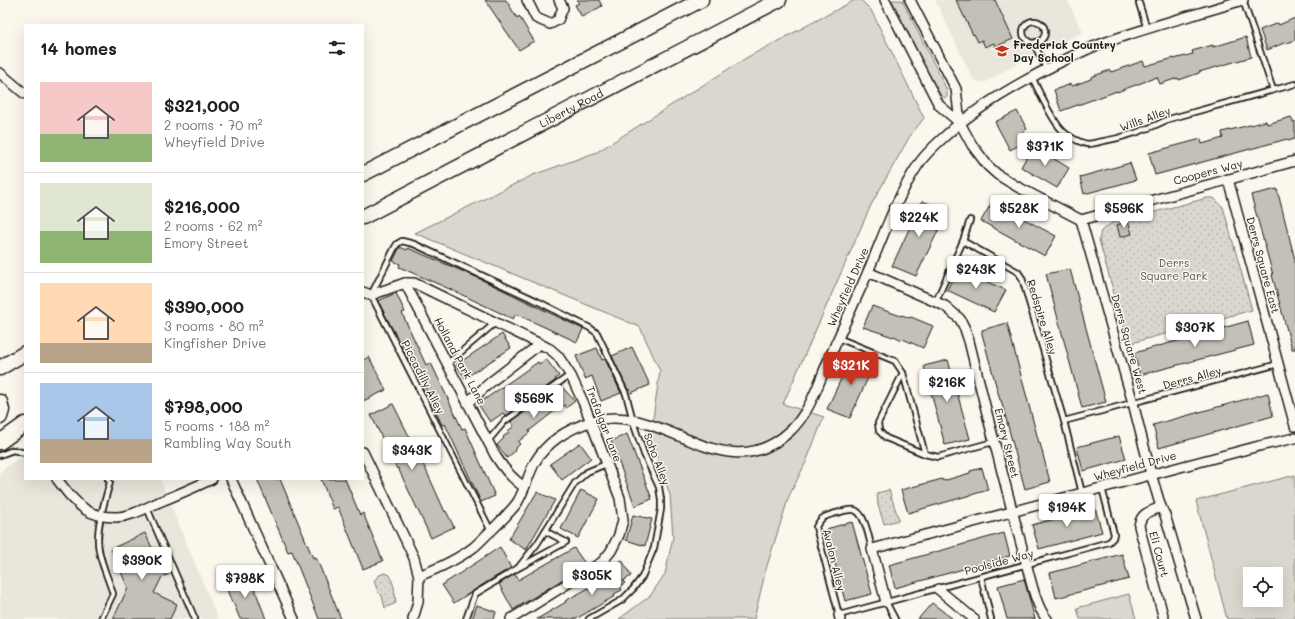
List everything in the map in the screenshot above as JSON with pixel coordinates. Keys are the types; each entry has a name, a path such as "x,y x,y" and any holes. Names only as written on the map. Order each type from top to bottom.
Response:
{"main road":[{"path":"364,173 701,0"},
{"name":"Liberty Road","path":"364,216 779,0"},
{"path":"0,368 24,354"},
{"path":"0,402 2,410 0,417"},
{"path":"0,442 24,425"}],"street":[{"path":"527,0 536,18 550,24 558,20 563,8 559,0"},
{"path":"885,0 939,105 960,123 978,154 988,166 998,175 1016,186 1082,220"},
{"path":"910,0 956,89 960,123"},
{"name":"Wheyfield Drive","path":"419,576 461,556 475,546 491,531 516,503 536,461 545,448 573,428 603,419 633,420 719,451 737,453 758,451 771,446 798,423 809,405 898,200 919,163 934,146 979,108 999,95 1089,49 1147,29 1243,0"},
{"path":"0,73 24,93"},
{"name":"Coopers Way","path":"1082,220 1295,161"},
{"name":"Derrs Square East","path":"1228,179 1295,426"},
{"name":"Derrs Square West","path":"1082,220 1133,403 1151,474"},
{"name":"Emory Street","path":"868,272 936,301 945,306 960,319 969,341 993,442 1039,607 1047,619"},
{"path":"367,294 405,283"},
{"name":"Trafalgar Lane","path":"405,283 414,284 540,344 550,349 558,356 570,375 584,404 620,498 623,520 619,535 611,551 602,562 511,619"},
{"name":"Holland Park Lane","path":"405,283 504,469 514,480 524,487"},
{"path":"468,402 492,381 540,344"},
{"name":"Wheyfield Drive","path":"872,548 1151,474 1295,438"},
{"path":"364,454 414,558 419,576 418,602 413,619"},
{"name":"Eli Court","path":"1151,474 1160,507 1165,515 1196,619"},
{"path":"58,480 68,495 88,511 100,516 115,517 123,516 147,508 210,480"},
{"path":"232,480 294,619"},
{"name":"Eli Court","path":"1160,507 1143,515 1139,526 1164,619"},
{"path":"872,548 886,602"},
{"path":"938,589 974,619"}],"lane":[{"path":"1243,0 1273,90"},
{"path":"1139,3 1147,29"},
{"path":"1034,21 1040,23 1045,29 1042,39 1036,42 1030,42 1024,34 1027,24 1034,21"},
{"path":"1036,42 1036,48 1047,70"},
{"name":"Wills Alley","path":"1032,77 1038,91 1057,124 1064,132 1079,141 1088,144 1130,135 1169,119 1295,84"},
{"path":"936,301 963,241 970,220"},
{"name":"Soho Alley","path":"367,294 397,244 402,241 414,244 535,300 597,333 626,394 644,454 659,487 661,509 654,548 642,577 622,600 589,619"},
{"name":"Redspire Alley","path":"963,241 1018,272 1022,278 1064,421 1082,493"},
{"name":"Piccadilly Alley","path":"367,294 491,531"},
{"path":"448,363 495,323"},
{"path":"838,338 895,361 903,373 925,454"},
{"name":"Derrs Alley","path":"1064,421 1278,364"},
{"path":"903,373 878,423 879,431 886,438 925,454 938,457 993,442"},
{"path":"488,441 505,421 570,375"},
{"path":"0,455 13,450 24,453"},
{"path":"518,568 537,544 575,483 587,472 606,464"},
{"path":"101,619 113,594 100,554 98,541 100,516 110,482 109,480"},
{"name":"Poolside Way","path":"839,617 886,602 1109,542 1113,538 1114,534 1102,488"},
{"path":"147,508 195,619"},
{"name":"Avalon Alley","path":"839,617 816,527 819,519 827,515 852,510 858,511 863,516 872,548"},
{"path":"466,619 475,594 518,568 566,542 545,531"},
{"path":"981,576 991,619"},
{"path":"886,602 895,619"}],"shaded area":[{"name":"Frederick Country Day School","path":"935,0 1067,0 1083,32 1005,70 986,82 979,82 973,79"},
{"path":"24,454 24,480 160,480 218,619 0,619 0,472"}],"green space":[{"path":"855,0 861,0 871,10 924,118 910,136 871,205 783,404 824,417 806,462 789,496 766,569 754,619 619,619 650,596 665,574 673,537 670,495 650,438 660,371 640,327 415,233 533,175 597,152 746,58"},
{"path":"892,0 902,0 944,84 947,91 947,97 945,98 938,93"},
{"name":"Derrs Square Park","path":"1207,198 1214,198 1223,207 1252,310 1128,344 1099,240 1101,231 1116,220 1140,213 1147,214"},
{"path":"1295,475 1295,619 1227,619 1196,501"},
{"path":"889,490 899,520 884,524 878,505 877,493"},
{"path":"384,573 390,575 394,587 396,603 385,608 382,596 378,592 374,581 378,576"},
{"path":"1129,594 1136,619 1080,619 1077,608"}],"building":[{"path":"485,0 506,0 517,18 519,16 534,41 519,50"},
{"path":"577,0 599,0 602,6 582,17 575,5 579,3"},
{"path":"956,0 995,0 1013,39 995,47 994,43 985,47 982,40 978,42 974,34 973,35"},
{"path":"1295,18 1295,40 1267,50 1260,30 1278,23 1279,25"},
{"path":"1246,37 1251,57 1199,72 1179,80 1178,78 1160,84 1157,77 1061,111 1054,90 1071,84 1072,86 1110,70 1111,72 1143,61 1145,66 1174,59 1193,54 1192,51 1213,45 1213,47"},
{"path":"1017,111 1027,129 1022,132 1027,141 1010,150 995,122"},
{"path":"1291,117 1293,122 1295,121 1295,139 1288,141 1287,139 1155,175 1149,153 1201,139 1202,144 1223,138 1222,132 1266,121 1267,124"},
{"path":"1033,146 1069,168 1057,188 1021,167"},
{"path":"1130,163 1136,180 1084,194 1080,177"},
{"path":"1277,189 1295,260 1295,349 1292,349 1251,195"},
{"path":"922,201 946,210 937,233 916,276 892,266"},
{"path":"992,202 1056,236 1045,256 981,221"},
{"path":"1128,221 1132,234 1120,237 1117,225"},
{"path":"400,247 407,250 408,248 476,277 583,329 577,342 516,314 513,319 399,267 400,264 393,261"},
{"path":"957,269 1006,290 994,312 947,290"},
{"path":"1070,269 1106,402 1082,408 1046,274"},
{"path":"396,293 405,312 402,313 426,365 431,363 462,429 465,428 495,496 481,502 445,424 442,425 412,359 409,361 378,301"},
{"path":"872,306 901,316 911,317 933,326 923,348 903,339 902,340 894,336 893,337 863,327"},
{"path":"1248,321 1254,345 1140,375 1134,353"},
{"path":"1007,323 1050,482 1025,489 982,334 982,330"},
{"path":"502,334 511,348 465,378 456,365"},
{"path":"632,347 650,385 631,393 630,389 628,390 612,356"},
{"path":"597,348 602,360 605,359 621,393 601,401 592,376 585,379 576,356"},
{"path":"853,353 875,362 850,418 827,409"},
{"path":"369,357 386,390 364,401 364,360"},
{"path":"546,359 559,376 555,379 556,380 506,416 503,413 490,422 478,404 538,362 539,364"},
{"path":"948,360 970,439 945,445 924,366"},
{"path":"561,386 575,401 566,408 565,405 559,410 557,409 529,431 530,432 518,442 520,444 514,450 515,451 507,458 497,445 514,426 511,422"},
{"path":"1268,393 1273,416 1159,448 1153,425"},
{"path":"393,404 445,512 446,511 454,527 431,538 371,415"},
{"path":"627,434 652,499 635,506 611,441"},
{"path":"1119,436 1126,459 1083,471 1077,447"},
{"path":"580,443 591,458 562,480 550,464"},
{"path":"982,468 988,490 908,513 901,490 942,479 943,481"},
{"path":"257,480 280,480 313,558 316,557 341,619 319,619 292,551 288,552"},
{"path":"321,480 345,480 360,515 363,513 383,561 363,569 338,507 333,509"},
{"path":"581,490 599,499 578,538 561,529"},
{"path":"537,492 555,500 526,550 509,539"},
{"path":"1095,508 1102,532 1039,549 1032,525"},
{"path":"633,515 652,519 645,546 626,540"},
{"path":"852,522 872,594 845,601 826,529"},
{"path":"145,533 154,552 159,550 169,574 162,577 154,593 177,604 170,619 113,619 128,588 111,549"},
{"path":"1004,533 1010,556 895,588 889,565"},
{"path":"500,547 511,568 454,603 442,585"},
{"path":"574,548 586,565 513,610 499,584 515,574 518,580"},
{"path":"1122,554 1129,579 1056,598 1050,573"},
{"path":"622,560 631,576 623,581 625,583 620,586 622,590 614,594 615,596 576,619 537,619 566,602 565,601 605,579 604,577 611,573 610,571 616,567 614,565"},
{"path":"249,574 266,619 240,619 233,602 232,603 225,584"},
{"path":"1024,579 1035,619 1007,619 998,586"},
{"path":"932,603 953,619 918,619"},
{"path":"477,605 496,612 494,619 472,619"}],"place":[{"name":"Frederick Country Day School","path":"1002,51"}]}
